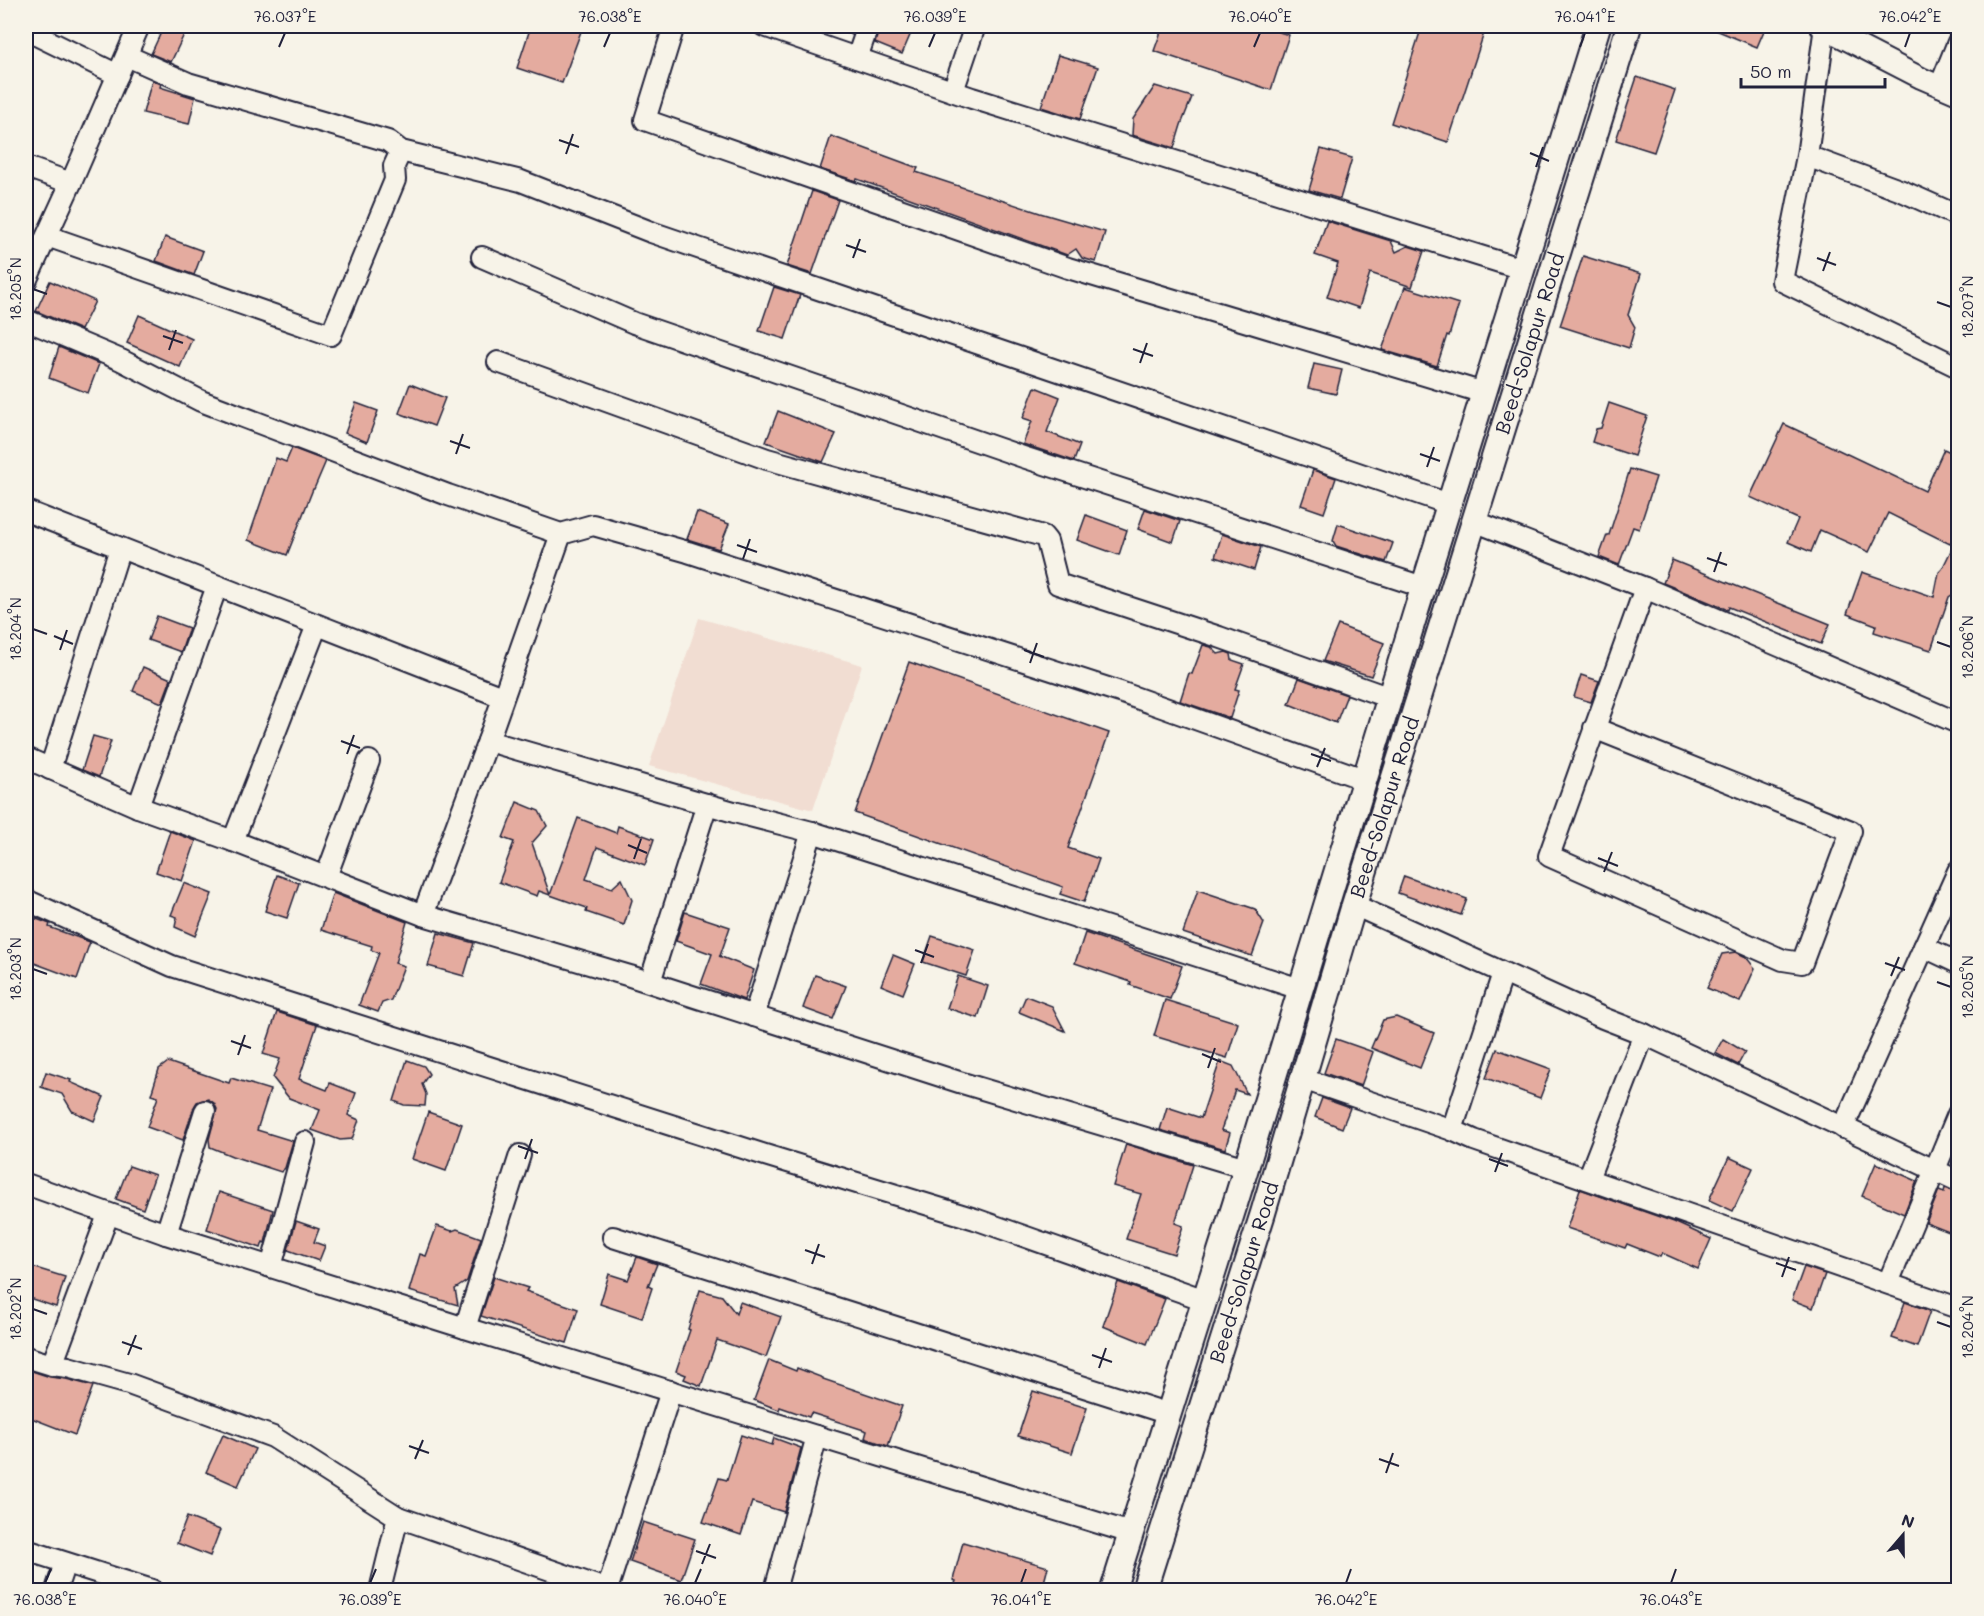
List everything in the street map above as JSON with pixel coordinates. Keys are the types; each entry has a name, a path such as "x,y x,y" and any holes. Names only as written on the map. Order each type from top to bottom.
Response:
{"main road":[{"name":"Beed-Solapur Road","path":"1113,1590 1246,1168 1423,587 1598,26"},
{"name":"Beed-Solapur Road","path":"1143,1590 1256,1235 1354,905 1629,26"}],"street":[{"path":"26,281 139,26"},
{"path":"674,26 645,120 1068,268 1484,393"},
{"path":"764,26 953,91 1522,269"},
{"path":"857,58 868,26"},
{"path":"953,91 975,26"},
{"path":"1959,94 1823,26 1807,156 1782,281 1959,367"},
{"path":"26,30 117,75"},
{"path":"1940,86 1959,42"},
{"path":"127,56 188,83 388,141 401,151 521,181 651,232 1449,504"},
{"path":"47,236 331,335 394,180 394,166 401,151"},
{"path":"1807,156 1902,191 1959,216"},
{"path":"26,167 71,183"},
{"path":"482,257 645,327 1023,458 1423,587"},
{"path":"26,320 121,360 201,401 447,495 561,534 593,525 688,552 1120,692 1355,776 1365,777"},
{"path":"498,362 767,459 1043,536 1047,541 1058,584 1219,637 1390,698"},
{"path":"26,511 502,698"},
{"path":"1474,520 1645,588 1959,723"},
{"path":"423,915 488,741 561,534"},
{"path":"50,769 120,548"},
{"path":"138,807 217,586"},
{"path":"1594,728 1851,831 1802,963 1783,960 1549,856 1594,728 1645,588"},
{"path":"233,841 317,625"},
{"path":"488,741 812,832 1300,988"},
{"path":"26,758 138,807 233,841 423,915 650,982 959,1083 1246,1168"},
{"path":"326,877 369,761"},
{"path":"650,982 707,804"},
{"path":"754,1016 812,832"},
{"path":"1843,1128 1959,871"},
{"path":"26,900 172,966 975,1219 1205,1300"},
{"path":"1354,905 1603,1018 1644,1034 1959,1181"},
{"path":"1924,947 1959,963"},
{"path":"1452,1130 1503,973"},
{"path":"1588,1179 1644,1034"},
{"path":"1303,1079 1959,1308"},
{"path":"166,1234 205,1111"},
{"path":"1888,1283 1959,1114"},
{"path":"272,1267 305,1142"},
{"path":"465,1328 520,1155"},
{"path":"26,1184 166,1234 1131,1533"},
{"path":"52,1365 108,1215"},
{"path":"613,1237 1169,1414"},
{"path":"26,1357 52,1365 68,1366 129,1384 273,1437 398,1517 607,1590 671,1391"},
{"path":"775,1590 817,1436"},
{"path":"380,1590 398,1517"},
{"path":"26,1550 147,1590"},
{"path":"56,1590 65,1563"}],"shaded area":[{"path":"699,618 862,665 813,810 649,766"}],"building":[{"path":"164,26 188,26 171,62 151,54"},
{"path":"531,26 583,26 562,83 517,68"},
{"path":"832,26 855,26 852,35"},
{"path":"880,26 914,26 902,54 875,43"},
{"path":"1163,26 1260,26 1289,35 1271,90 1154,51"},
{"path":"1422,26 1462,26 1484,33 1448,142 1391,123"},
{"path":"1706,26 1766,26 1757,47"},
{"path":"1058,55 1098,67 1080,119 1041,107"},
{"path":"1637,77 1675,90 1654,152 1616,140"},
{"path":"152,80 161,84 160,87 195,98 189,124 143,113"},
{"path":"1155,86 1192,97 1174,148 1132,135 1133,119"},
{"path":"831,136 918,168 916,172 1105,232 1096,262 1082,258 1076,249 1067,255 857,179 856,181 820,169"},
{"path":"1321,149 1352,158 1340,199 1309,190"},
{"path":"812,191 838,200 812,274 787,266"},
{"path":"1327,221 1391,241 1396,252 1408,246 1424,251 1412,287 1370,273 1359,308 1327,297 1338,263 1315,255"},
{"path":"165,237 203,251 194,275 156,261"},
{"path":"1583,256 1641,274 1628,315 1635,327 1629,348 1560,326"},
{"path":"50,281 95,301 81,330 36,311"},
{"path":"774,287 800,295 785,339 759,331"},
{"path":"1405,287 1459,304 1437,366 1382,350"},
{"path":"139,315 192,339 180,367 127,343"},
{"path":"59,347 99,364 88,393 49,378"},
{"path":"1314,364 1342,370 1336,394 1308,388"},
{"path":"410,384 445,398 434,426 399,413"},
{"path":"1035,387 1060,397 1047,432 1080,445 1074,461 1023,444 1032,421 1023,418"},
{"path":"356,403 378,411 367,442 345,433"},
{"path":"1609,403 1647,416 1634,456 1592,442 1596,429 1601,428"},
{"path":"778,411 836,434 823,462 766,442"},
{"path":"1784,424 1925,491 1944,449 1959,456 1959,528 1950,544 1888,513 1869,552 1820,530 1811,552 1788,542 1798,519 1750,497"},
{"path":"292,448 326,461 287,555 248,540 276,458 286,462"},
{"path":"1630,469 1656,477 1639,529 1633,527 1619,565 1599,557 1607,535 1609,535"},
{"path":"1313,470 1336,478 1324,513 1301,505"},
{"path":"1145,509 1180,521 1173,542 1138,529"},
{"path":"697,512 729,524 719,549 687,539"},
{"path":"1086,515 1127,530 1119,555 1077,540"},
{"path":"1338,524 1393,543 1386,562 1336,546 1333,541"},
{"path":"1222,534 1261,547 1254,570 1215,557"},
{"path":"1959,534 1959,590 1949,597 1931,650 1874,632 1876,625 1847,614 1862,572 1934,597 1939,572"},
{"path":"1672,560 1830,624 1821,644 1663,583"},
{"path":"157,616 189,628 181,652 148,640"},
{"path":"1338,625 1384,643 1371,676 1323,661"},
{"path":"1203,645 1211,647 1218,654 1226,652 1231,654 1232,660 1244,664 1235,689 1239,690 1230,718 1180,701 1189,673 1192,674"},
{"path":"909,662 1109,733 1068,848 1099,859 1084,902 1060,894 1063,887 855,813"},
{"path":"143,667 171,679 162,703 133,691"},
{"path":"1581,675 1599,681 1591,702 1574,697"},
{"path":"1299,678 1347,695 1336,723 1289,704"},
{"path":"93,736 111,741 99,777 82,770"},
{"path":"517,802 539,811 547,826 532,843 550,895 539,891 537,896 499,882 514,842 503,838"},
{"path":"578,818 616,833 618,826 654,839 645,865 597,847 586,879 612,888 622,879 632,900 624,925 586,912 587,908 550,895"},
{"path":"170,831 196,841 182,881 156,872"},
{"path":"277,875 299,883 287,918 265,911"},
{"path":"1404,876 1467,899 1461,915 1398,893"},
{"path":"184,883 212,894 195,936 175,927 177,917 171,915"},
{"path":"1198,890 1255,909 1264,923 1252,956 1183,933"},
{"path":"333,893 407,922 395,963 404,966 391,1000 382,1003 378,1012 359,1005 379,953 371,950 372,946 321,930"},
{"path":"685,912 730,927 719,956 754,970 744,1000 701,984 712,954 676,941"},
{"path":"26,915 50,924 49,927 90,942 77,979 26,960"},
{"path":"438,933 474,943 464,976 428,966"},
{"path":"1085,933 1182,966 1170,999 1130,985 1131,982 1075,963"},
{"path":"932,936 975,950 966,976 923,962"},
{"path":"1736,952 1746,957 1755,968 1740,1002 1707,988 1722,954"},
{"path":"893,955 915,964 903,994 881,985"},
{"path":"815,975 846,986 833,1019 803,1008"},
{"path":"958,976 988,986 978,1018 947,1008"},
{"path":"1026,996 1052,1006 1065,1031 1019,1012"},
{"path":"1165,1000 1238,1023 1227,1058 1154,1036"},
{"path":"277,1012 317,1025 299,1079 327,1090 330,1083 356,1093 348,1115 359,1120 352,1139 340,1140 312,1130 320,1110 289,1098 273,1078 280,1059 263,1054"},
{"path":"1396,1017 1434,1033 1420,1068 1371,1048 1383,1020"},
{"path":"1336,1039 1373,1052 1361,1086 1324,1073"},
{"path":"1723,1039 1745,1052 1738,1065 1715,1053"},
{"path":"1497,1049 1551,1069 1540,1098 1486,1078"},
{"path":"407,1060 424,1066 429,1074 422,1084 426,1094 425,1106 404,1105 394,1101"},
{"path":"1220,1061 1233,1066 1247,1094 1235,1090 1221,1130 1230,1133 1225,1149 1160,1130 1167,1107 1201,1118"},
{"path":"168,1062 229,1083 231,1078 270,1090 257,1130 293,1141 285,1168 281,1172 210,1147 209,1139 217,1109 208,1099 197,1102 183,1140 147,1127 158,1097 151,1095 159,1069"},
{"path":"46,1072 71,1080 70,1082 104,1097 94,1121 72,1111 62,1094 41,1087"},
{"path":"1322,1098 1350,1108 1342,1128 1315,1117"},
{"path":"428,1112 462,1124 446,1171 412,1159"},
{"path":"1126,1144 1193,1165 1175,1223 1183,1226 1174,1254 1126,1239 1141,1194 1113,1186"},
{"path":"1729,1157 1753,1168 1733,1211 1709,1200"},
{"path":"1876,1163 1917,1181 1904,1214 1862,1196"},
{"path":"129,1166 155,1175 143,1209 116,1199"},
{"path":"1945,1188 1959,1193 1959,1236 1926,1223 1939,1190 1944,1192"},
{"path":"1580,1189 1674,1222 1711,1239 1698,1269 1662,1253 1660,1257 1627,1244 1625,1248 1567,1228"},
{"path":"219,1192 273,1210 265,1243 263,1242 261,1248 207,1229"},
{"path":"296,1221 319,1229 314,1242 325,1246 319,1261 288,1250"},
{"path":"437,1226 452,1231 457,1229 481,1238 467,1281 455,1289 458,1305 409,1291 420,1254 426,1256"},
{"path":"637,1257 657,1264 648,1286 652,1288 642,1318 600,1304 609,1274 628,1280"},
{"path":"26,1265 65,1277 56,1307 26,1297"},
{"path":"1804,1267 1825,1274 1813,1308 1792,1300"},
{"path":"494,1277 528,1288 526,1291 578,1309 567,1343 481,1316"},
{"path":"1118,1282 1165,1299 1147,1344 1103,1326"},
{"path":"700,1290 722,1296 736,1314 740,1302 781,1317 766,1357 717,1340 701,1386 684,1379 686,1375 676,1371"},
{"path":"1905,1302 1930,1311 1917,1347 1892,1338"},
{"path":"769,1360 902,1406 888,1446 865,1438 867,1431 811,1413 809,1417 780,1407 779,1410 754,1400"},
{"path":"26,1369 50,1377 93,1386 75,1435 26,1416"},
{"path":"1033,1391 1087,1408 1072,1453 1018,1436"},
{"path":"223,1435 255,1449 238,1486 206,1472"},
{"path":"741,1435 772,1445 774,1438 801,1448 784,1512 752,1502 741,1535 703,1522 719,1478 727,1480"},
{"path":"187,1517 220,1530 210,1556 177,1543"},
{"path":"643,1522 695,1539 681,1580 630,1562"},
{"path":"963,1542 1048,1567 1042,1590 953,1590 956,1581 953,1580"}]}
